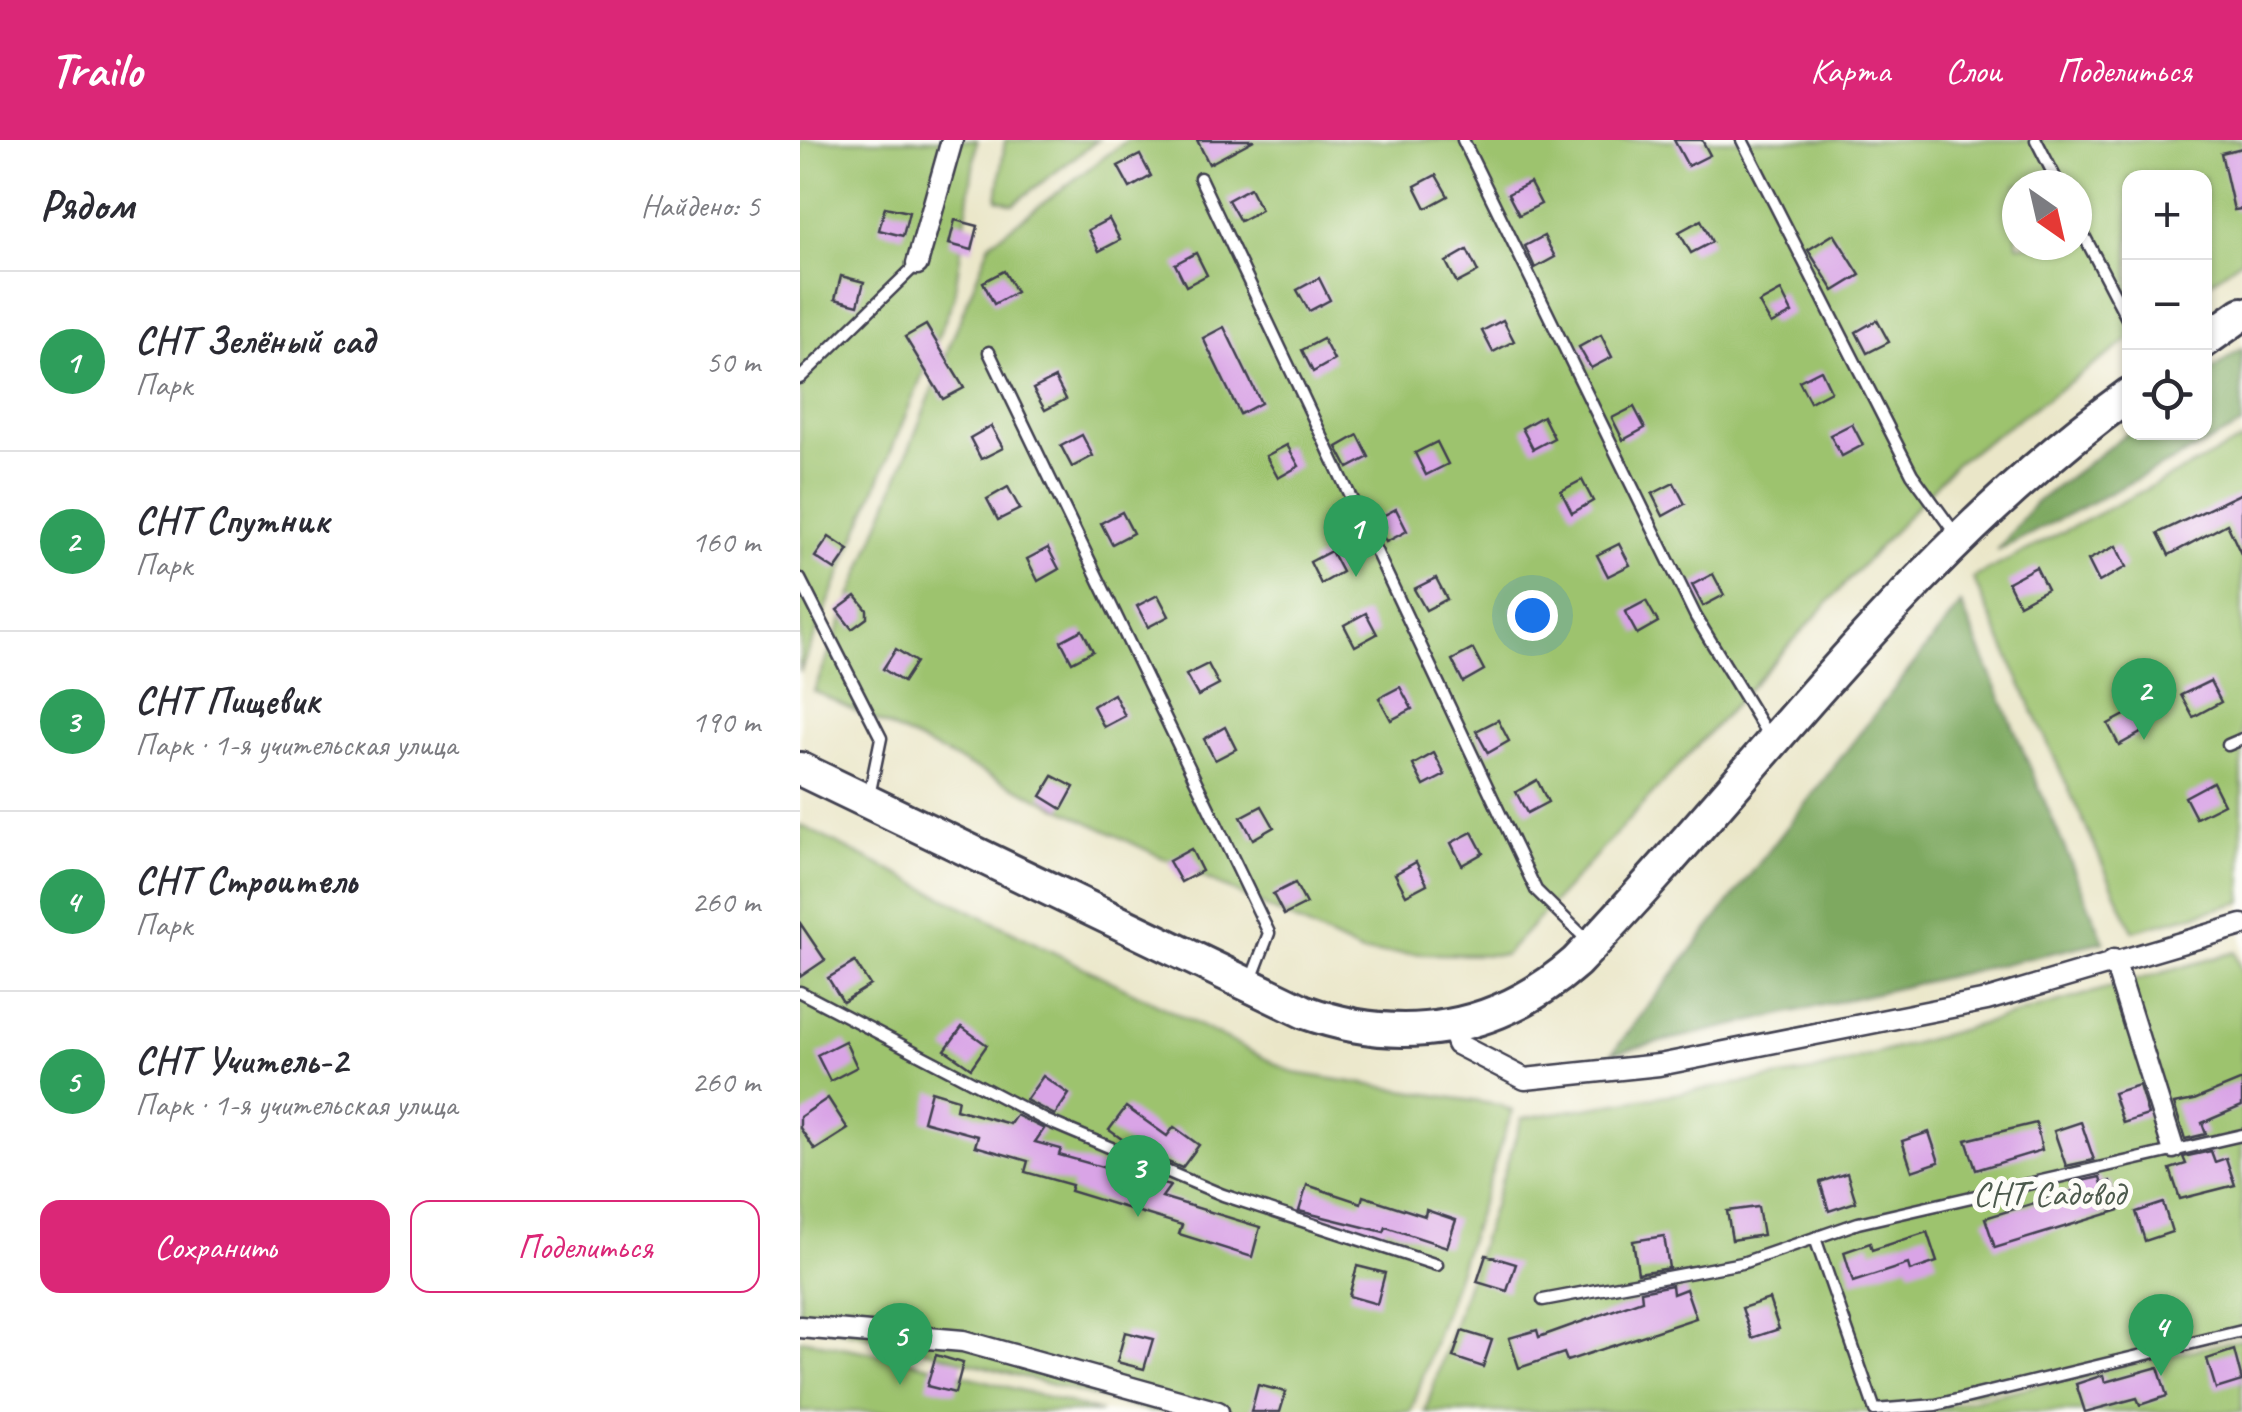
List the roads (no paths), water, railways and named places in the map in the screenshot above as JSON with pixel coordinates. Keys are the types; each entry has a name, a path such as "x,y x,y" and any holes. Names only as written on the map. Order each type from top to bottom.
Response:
{"main road":[{"path":"2212,335 2242,314"},
{"path":"800,769 1305,1012 1392,1032 1451,1028 1497,1014 1539,992 1593,945 1884,614 1960,540 2122,401"}],"street":[{"path":"917,264 952,140"},
{"path":"1451,1028 1457,1044 1525,1079 1621,1069 1816,1037 1988,1000 2242,925"},
{"path":"2114,960 2174,1148"},
{"path":"800,1327 963,1341 1218,1412"}],"lane":[{"path":"1462,140 1696,617 1772,742"},
{"path":"1742,140 1912,474 1960,540"},
{"path":"2036,140 2051,170"},
{"path":"1200,178 1536,890 1593,945"},
{"path":"2092,251 2122,309"},
{"path":"800,378 917,264"},
{"path":"989,352 1269,933 1249,986"},
{"path":"800,579 881,738 868,802"},
{"path":"2228,745 2242,739"},
{"path":"800,992 1045,1120 1223,1194 1437,1265"},
{"path":"1543,1300 1742,1263 1858,1223 2174,1148 2242,1136"},
{"path":"1815,1238 1875,1410 1936,1405 2242,1332"}],"place":[{"name":"СНТ Зелёный сад","path":"1356,577"},
{"name":"СНТ Спутник","path":"2144,740"},
{"name":"СНТ Пищевик","path":"1138,1217"},
{"name":"СНТ Строитель","path":"2161,1376"},
{"name":"СНТ Учитель-2","path":"900,1385"}],"park label":[{"name":"СНТ Садовод","path":"2049,1193"}]}
